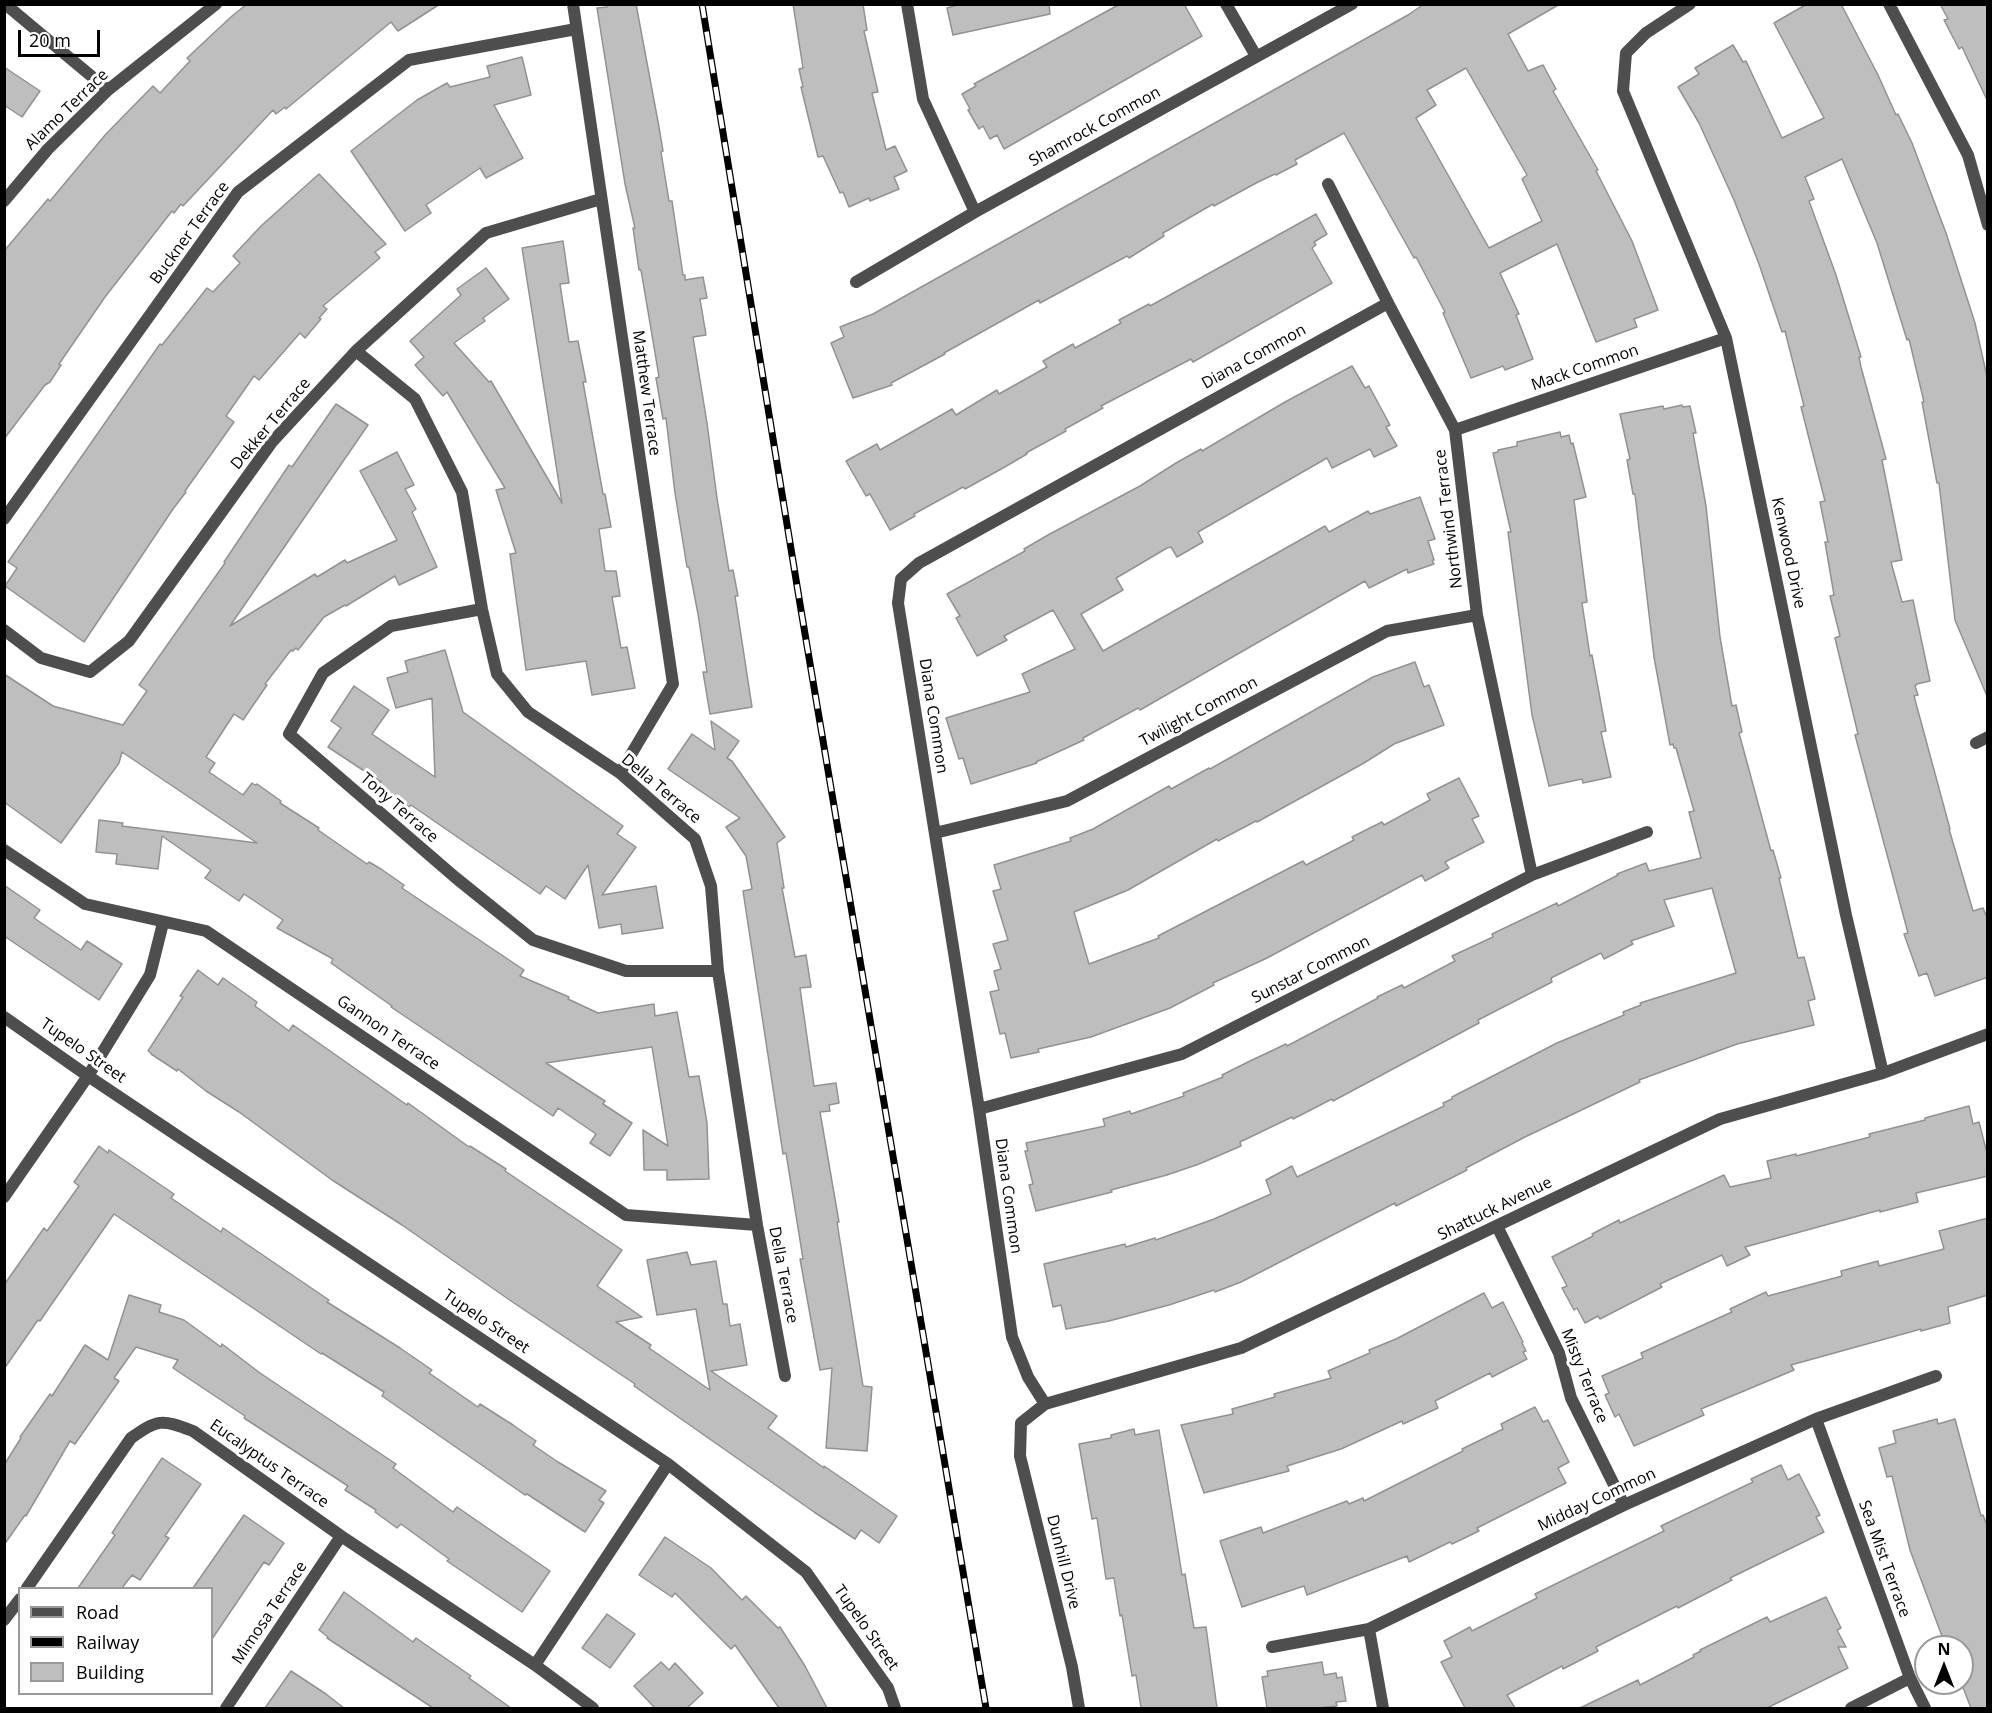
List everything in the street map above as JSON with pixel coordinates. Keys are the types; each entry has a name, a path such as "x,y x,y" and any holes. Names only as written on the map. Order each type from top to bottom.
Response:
{"street":[{"path":"5,4 108,90"},
{"name":"Alamo Terrace","path":"4,201 48,149 108,90 216,4"},
{"name":"Matthew Terrace","path":"573,4 673,684 620,773"},
{"path":"907,4 923,99 975,212"},
{"path":"1226,4 1256,56"},
{"name":"Shamrock Common","path":"856,282 975,212 1352,4"},
{"name":"Kenwood Drive","path":"1690,4 1646,33 1626,53 1623,91 1726,338 1846,915 1883,1073"},
{"path":"1889,4 1968,155 1988,225"},
{"name":"Buckner Terrace","path":"4,519 238,192 409,60 576,29"},
{"name":"Northwind Terrace","path":"1328,184 1455,430 1477,615 1533,875"},
{"name":"Dekker Terrace","path":"4,630 41,658 90,672 129,641 272,442 356,351 486,234 601,200"},
{"name":"Diana Common","path":"1045,1404 1028,1377 1012,1337 979,1109 898,603 901,579 919,563 1388,303"},
{"name":"Mack Common","path":"1455,430 1726,338"},
{"name":"Della Terrace","path":"356,351 415,399 462,492 497,674 528,712 620,773 695,839 711,886 717,971 757,1225 785,1376"},
{"name":"Tony Terrace","path":"483,609 391,626 323,673 289,735 456,878 533,940 626,971 717,971"},
{"name":"Twilight Common","path":"935,833 1067,801 1387,631 1477,615"},
{"name":"Sunstar Common","path":"979,1109 1182,1054 1533,875 1647,832"},
{"name":"Gannon Terrace","path":"4,850 86,904 206,931 626,1215 757,1225"},
{"path":"4,1197 88,1076 150,975 163,922"},
{"name":"Tupelo Street","path":"4,1017 88,1076 668,1464 806,1572 888,1688 895,1708"},
{"name":"Shattuck Avenue","path":"1021,1423 1045,1404 1241,1348 1720,1119 1883,1073 1988,1034"},
{"name":"Misty Terrace","path":"1497,1226 1559,1353 1571,1398 1624,1505"},
{"name":"Midday Common","path":"1272,1647 1369,1629 1624,1505 1816,1419 1936,1376"},
{"name":"Sea Mist Terrace","path":"1816,1419 1910,1678 1924,1708"},
{"name":"Eucalyptus Terrace","path":"28,1587 131,1438 151,1424 170,1422 192,1431 342,1536 535,1665 592,1708"},
{"name":"Dunhill Drive","path":"1021,1423 1020,1456 1072,1667 1079,1708"},
{"path":"535,1665 668,1464"},
{"name":"Mimosa Terrace","path":"226,1708 342,1536"},
{"path":"4,1620 18,1602"},
{"path":"1369,1629 1383,1708"},
{"path":"1851,1708 1910,1678"}],"building":[{"path":"247,4 440,4 398,31 391,22 286,109 285,107 276,114 273,110 183,206 181,204 174,213 172,211 105,297 59,364 61,365 50,382 45,385 4,439 4,251 48,199 50,201 106,134 153,86 160,93 190,61 187,58"},
{"path":"606,4 636,4 659,127 669,201 672,201 683,275 685,275 685,280 703,277 707,298 700,299 706,335 693,337 729,571 733,570 738,596 735,596 752,707 710,714 703,672 707,672 698,614 689,567 687,567 666,418 663,419 656,378 659,377 641,270 639,270 633,228 635,228 625,184 597,8 607,7"},
{"path":"793,4 863,4 867,30 864,31 878,92 872,93 886,150 895,146 907,171 894,177 899,189 849,207 823,156 818,157 801,87 803,87 799,69 803,68"},
{"path":"960,4 1049,4 1050,14 953,35 947,8"},
{"path":"1120,4 1184,4 1202,36 1004,149 997,135 990,139 983,126 979,129 962,94 976,86 974,84"},
{"path":"1424,4 1560,4 1508,34 1528,71 1543,65 1556,89 1553,91 1598,170 1596,171 1632,241 1658,310 1634,319 1637,327 1596,342 1557,244 1500,273 1519,314 1516,315 1533,359 1505,370 1503,366 1471,378 1443,313 1445,312 1344,133 1295,160 1297,164 1214,206 1213,204 1163,233 1164,236 1129,258 1127,256 1040,303 1039,300 891,383 892,385 853,398 831,343 844,337 840,327 873,314","holes":["1466,68 1527,175 1522,179 1542,221 1489,248 1416,118 1436,105 1427,90"]},
{"path":"1807,4 1841,4 1912,143 1946,233 1975,323 1988,381 1987,696 1955,620 1939,483 1937,483 1922,402 1924,402 1909,339 1907,340 1877,243 1842,159 1805,177 1814,199 1809,201 1836,275 1861,357 1859,357 1861,367 1886,459 1882,460 1902,560 1891,562 1902,602 1913,600 1930,681 1917,684 1915,686 1918,695 1914,696 1973,911 1983,908 1988,920 1988,977 1935,996 1927,973 1919,976 1904,934 1908,933 1855,735 1858,734 1835,638 1840,636 1830,596 1834,595 1825,542 1828,542 1820,502 1825,501 1801,407 1804,406 1785,331 1782,332 1734,200 1699,123 1678,87 1699,74 1695,68 1733,45 1743,62 1746,61 1782,138 1824,118 1774,23"},
{"path":"1940,4 1988,4 1988,102 1962,47 1959,49 1944,20 1948,19"},
{"path":"522,57 531,95 494,105 523,158 486,178 480,168 426,205 431,213 405,231 351,151 417,100 447,83 450,87 490,77 487,66"},
{"path":"4,67 40,91 22,117 4,105"},
{"path":"319,174 386,244 375,252 380,258 323,306 327,309 305,338 300,333 259,380 254,376 226,416 234,422 84,642 5,586 17,568 8,562 160,344 162,345 207,288 213,292 240,263 233,256 261,226"},
{"path":"1316,214 1327,234 1314,242 1316,245 1312,248 1332,283 1193,362 1191,359 1101,406 1103,408 1027,454 965,489 963,487 914,514 915,516 890,530 870,494 866,496 846,461 877,444 880,450 952,409 956,415 997,390 999,394 1047,367 1043,361 1073,344 1075,348 1121,323 1119,320 1149,304 1150,306"},
{"path":"563,241 569,283 560,284 569,342 578,341 586,382 583,382 611,527 599,529 605,571 616,571 620,596 612,597 621,648 627,647 635,688 592,695 586,661 526,670 510,554 516,553 496,490 505,488 447,392 443,396 415,365 424,357 410,341 461,295 457,289 486,268 509,299 483,318 485,321 454,343 489,382 491,381 562,503 522,248"},
{"path":"1352,366 1365,388 1369,386 1390,425 1386,427 1397,446 1374,457 1370,449 1332,468 1327,458 1198,532 1203,542 1177,557 1171,547 1167,548 1116,578 1123,590 1081,614 1103,651 1325,526 1329,532 1368,511 1370,514 1420,497 1435,539 1428,541 1434,564 1408,573 1407,569 1369,588 1365,581 1140,710 1138,708 1083,738 1084,740 1037,763 971,784 963,758 959,759 946,718 1030,692 1022,674 1075,649 1053,610 1004,636 1007,640 977,656 956,618 960,616 947,594 1025,551 1024,549 1048,535 1140,486 1176,463 1201,449 1202,451"},
{"path":"336,404 368,425 230,626 315,574 317,577 345,560 347,563 397,540 360,471 397,452 414,485 405,489 416,509 412,512 437,567 399,585 395,576 324,617 298,650 296,648 291,650 265,684 267,685 243,720 234,714 206,757 215,763 209,772 243,795 252,783 257,784 281,801 280,803 319,828 318,830 367,864 369,862 381,869 404,885 402,888 524,970 520,976 569,997 568,999 598,1013 654,1004 655,1016 677,1012 689,1077 699,1076 707,1123 709,1179 667,1180 667,1170 644,1170 643,1130 668,1146 652,1047 546,1063 605,1101 603,1104 632,1123 610,1156 590,1143 596,1134 558,1108 553,1116 391,1007 331,963 333,959 277,928 283,920 244,894 239,901 205,878 211,870 162,836 158,869 116,864 117,854 96,852 99,820 123,823 122,826 257,843 122,752 119,763 61,843 4,802 4,674 53,706 123,725 147,691 139,685 225,563 289,465 292,467"},
{"path":"1682,405 1683,407 1690,406 1696,433 1693,433 1706,506 1720,637 1732,706 1736,705 1742,732 1739,733 1771,851 1773,850 1781,878 1779,878 1798,958 1804,957 1815,999 1808,1001 1814,1025 1737,1044 1639,1080 1640,1082 1525,1137 1466,1168 1467,1170 1396,1206 1395,1203 1241,1282 1169,1305 1109,1321 1066,1329 1061,1305 1053,1307 1044,1264 1125,1244 1126,1247 1155,1238 1156,1240 1214,1219 1271,1194 1266,1180 1292,1166 1297,1177 1444,1106 1443,1103 1452,1097 1557,1043 1624,1015 1623,1012 1641,1005 1640,1003 1736,973 1712,888 1664,900 1674,926 1631,941 1633,944 1604,959 1601,953 1551,978 1552,982 1478,1020 1479,1023 1333,1101 1332,1099 1293,1119 1292,1117 1240,1142 1241,1146 1199,1164 1111,1190 1112,1192 1036,1211 1029,1185 1033,1184 1025,1151 1028,1151 1026,1143 1105,1126 1103,1119 1130,1111 1131,1114 1184,1096 1183,1093 1223,1077 1222,1075 1286,1044 1287,1046 1377,997 1402,985 1404,988 1455,961 1452,956 1493,937 1492,934 1557,903 1558,906 1617,874 1646,863 1649,871 1701,858 1689,812 1694,811 1676,748 1673,744 1670,745 1654,657 1635,494 1633,494 1627,460 1630,459 1620,414"},
{"path":"1560,432 1561,437 1569,435 1571,444 1573,443 1586,497 1574,500 1587,602 1582,603 1590,656 1592,655 1606,731 1601,732 1611,777 1583,783 1582,779 1549,786 1532,715 1508,532 1511,532 1493,453 1517,446 1517,442"},
{"path":"445,650 463,712 623,826 617,834 636,847 602,895 656,886 663,928 622,934 621,924 599,928 588,865 565,899 546,886 540,894 411,805 409,807 382,789 378,786 381,782 328,747 341,728 331,721 354,686 389,710 372,734 435,777 432,698 396,708 387,678 408,672 405,661"},
{"path":"1415,662 1424,687 1429,685 1444,725 1394,744 1257,822 1218,841 1217,839 1128,890 1074,912 1089,964 1159,938 1158,936 1303,861 1306,865 1354,840 1352,837 1382,822 1384,825 1430,800 1427,794 1459,778 1479,816 1472,819 1484,842 1445,862 1449,868 1425,881 1422,875 1267,958 1213,983 1214,985 1170,1008 1091,1037 1038,1049 1039,1052 1011,1058 1005,1033 1000,1034 990,992 999,990 994,971 1001,969 993,944 1008,940 993,891 1001,889 994,865 1071,841 1070,838 1093,829 1169,786 1171,789 1210,769 1373,677"},
{"path":"711,721 739,741 727,758 732,761 785,837 777,843 784,888 782,888 795,957 806,955 811,987 800,988 814,1086 836,1083 839,1103 829,1105 830,1111 820,1112 863,1386 872,1387 867,1451 826,1448 832,1368 820,1370 800,1259 803,1259 786,1153 783,1154 743,891 752,889 746,856 726,827 740,818 668,769 692,734 715,750"},
{"path":"4,885 40,910 34,918 81,950 87,941 122,964 99,1000 4,936"},
{"path":"198,970 218,985 223,978 257,1002 255,1006 289,1031 293,1025 622,1250 597,1286 642,1317 616,1322 651,1345 649,1348 710,1390 696,1309 657,1315 647,1260 687,1252 691,1265 716,1261 723,1304 727,1304 730,1326 740,1324 747,1365 711,1371 777,1416 768,1428 897,1516 879,1543 861,1530 855,1539 814,1512 634,1386 635,1384 332,1180 178,1069 177,1071 151,1054 148,1051"},
{"path":"1969,1106 1973,1124 1979,1122 1988,1157 1988,1176 1916,1193 1918,1202 1880,1212 1880,1210 1745,1247 1750,1255 1727,1266 1722,1255 1660,1284 1662,1287 1600,1319 1598,1316 1585,1323 1577,1308 1574,1310 1562,1288 1567,1286 1552,1257 1619,1220 1620,1223 1724,1175 1730,1187 1771,1178 1767,1161 1870,1137 1869,1134"},
{"path":"99,1146 108,1153 109,1150 174,1194 171,1198 221,1232 223,1228 329,1300 327,1302 432,1370 429,1373 478,1407 480,1404 513,1425 536,1441 533,1445 606,1491 599,1500 604,1503 585,1532 527,1494 525,1495 382,1396 384,1392 321,1354 114,1214 4,1369 4,1285 44,1228 47,1231 79,1186 74,1182"},
{"path":"1988,1218 1988,1295 1948,1307 1950,1323 1791,1365 1794,1370 1701,1409 1704,1415 1634,1446 1619,1414 1615,1417 1605,1395 1609,1393 1602,1376 1643,1358 1641,1353 1732,1312 1730,1309 1766,1292 1768,1296 1842,1276 1841,1271 1878,1261 1879,1266 1944,1249 1939,1231"},
{"path":"1484,1293 1492,1308 1503,1302 1523,1342 1526,1351 1523,1352 1527,1359 1492,1377 1490,1373 1435,1401 1438,1408 1403,1424 1402,1421 1341,1449 1287,1466 1289,1471 1204,1493 1181,1425 1233,1414 1232,1409 1331,1378 1328,1371 1370,1353 1369,1350 1396,1339"},
{"path":"129,1295 161,1305 159,1312 184,1320 221,1347 222,1344 260,1373 396,1464 393,1468 453,1512 457,1507 550,1571 522,1612 447,1561 449,1559 401,1524 397,1528 375,1512 376,1510 345,1490 348,1486 173,1368 178,1360 136,1347 114,1378 119,1381 75,1444 70,1441 26,1516 4,1545 4,1465 20,1437 50,1394 52,1396 85,1345 108,1360"},
{"path":"1535,1407 1543,1422 1548,1420 1569,1462 1558,1468 1566,1483 1477,1528 1479,1531 1409,1562 1407,1556 1307,1595 1304,1586 1242,1607 1220,1541 1261,1527 1263,1533 1347,1501 1349,1504 1363,1498 1364,1501 1463,1451 1462,1449 1503,1429 1501,1424"},
{"path":"1937,1419 1938,1424 1955,1419 1981,1516 1983,1515 1988,1528 1988,1708 1971,1708 1966,1695 1974,1695 1974,1635 1942,1635 1910,1550 1892,1476 1887,1477 1879,1448 1896,1443 1893,1431"},
{"path":"1134,1429 1135,1435 1159,1430 1182,1575 1185,1574 1194,1628 1206,1627 1217,1708 1141,1708 1136,1675 1132,1676 1114,1578 1106,1579 1097,1518 1092,1519 1079,1444 1111,1438 1111,1435"},
{"path":"162,1458 201,1484 165,1536 169,1538 140,1580 132,1575 123,1587 79,1587 115,1535 112,1533"},
{"path":"1781,1465 1788,1480 1799,1474 1820,1515 1816,1517 1824,1532 1730,1578 1732,1580 1678,1608 1677,1606 1596,1647 1598,1651 1563,1669 1562,1666 1507,1695 1515,1708 1465,1708 1441,1662 1452,1657 1444,1641 1470,1627 1472,1631 1537,1598 1535,1594 1664,1531 1661,1526 1753,1482 1751,1479"},
{"path":"244,1515 284,1543 269,1565 264,1562 213,1638 213,1587 194,1587"},
{"path":"665,1537 711,1568 742,1600 746,1596 778,1628 780,1627 805,1666 827,1708 779,1708 735,1645 731,1649 675,1593 672,1597 639,1575"},
{"path":"344,1592 413,1642 416,1638 471,1676 469,1678 511,1708 433,1708 327,1638 319,1630"},
{"path":"1826,1597 1841,1628 1837,1630 1846,1647 1838,1647 1848,1668 1767,1708 1580,1708 1638,1680 1640,1685 1694,1657 1693,1655 1700,1650 1767,1617 1770,1622"},
{"path":"607,1614 635,1634 610,1668 582,1648"},
{"path":"661,1662 669,1670 675,1663 703,1693 687,1708 655,1708 634,1686"},
{"path":"1322,1662 1324,1675 1336,1673 1337,1678 1342,1677 1346,1701 1336,1702 1337,1706 1318,1708 1267,1708 1262,1677 1268,1676 1267,1671"},
{"path":"291,1671 326,1694 344,1708 265,1708"}],"railway":[{"path":"702,4 801,610 986,1708"}]}
